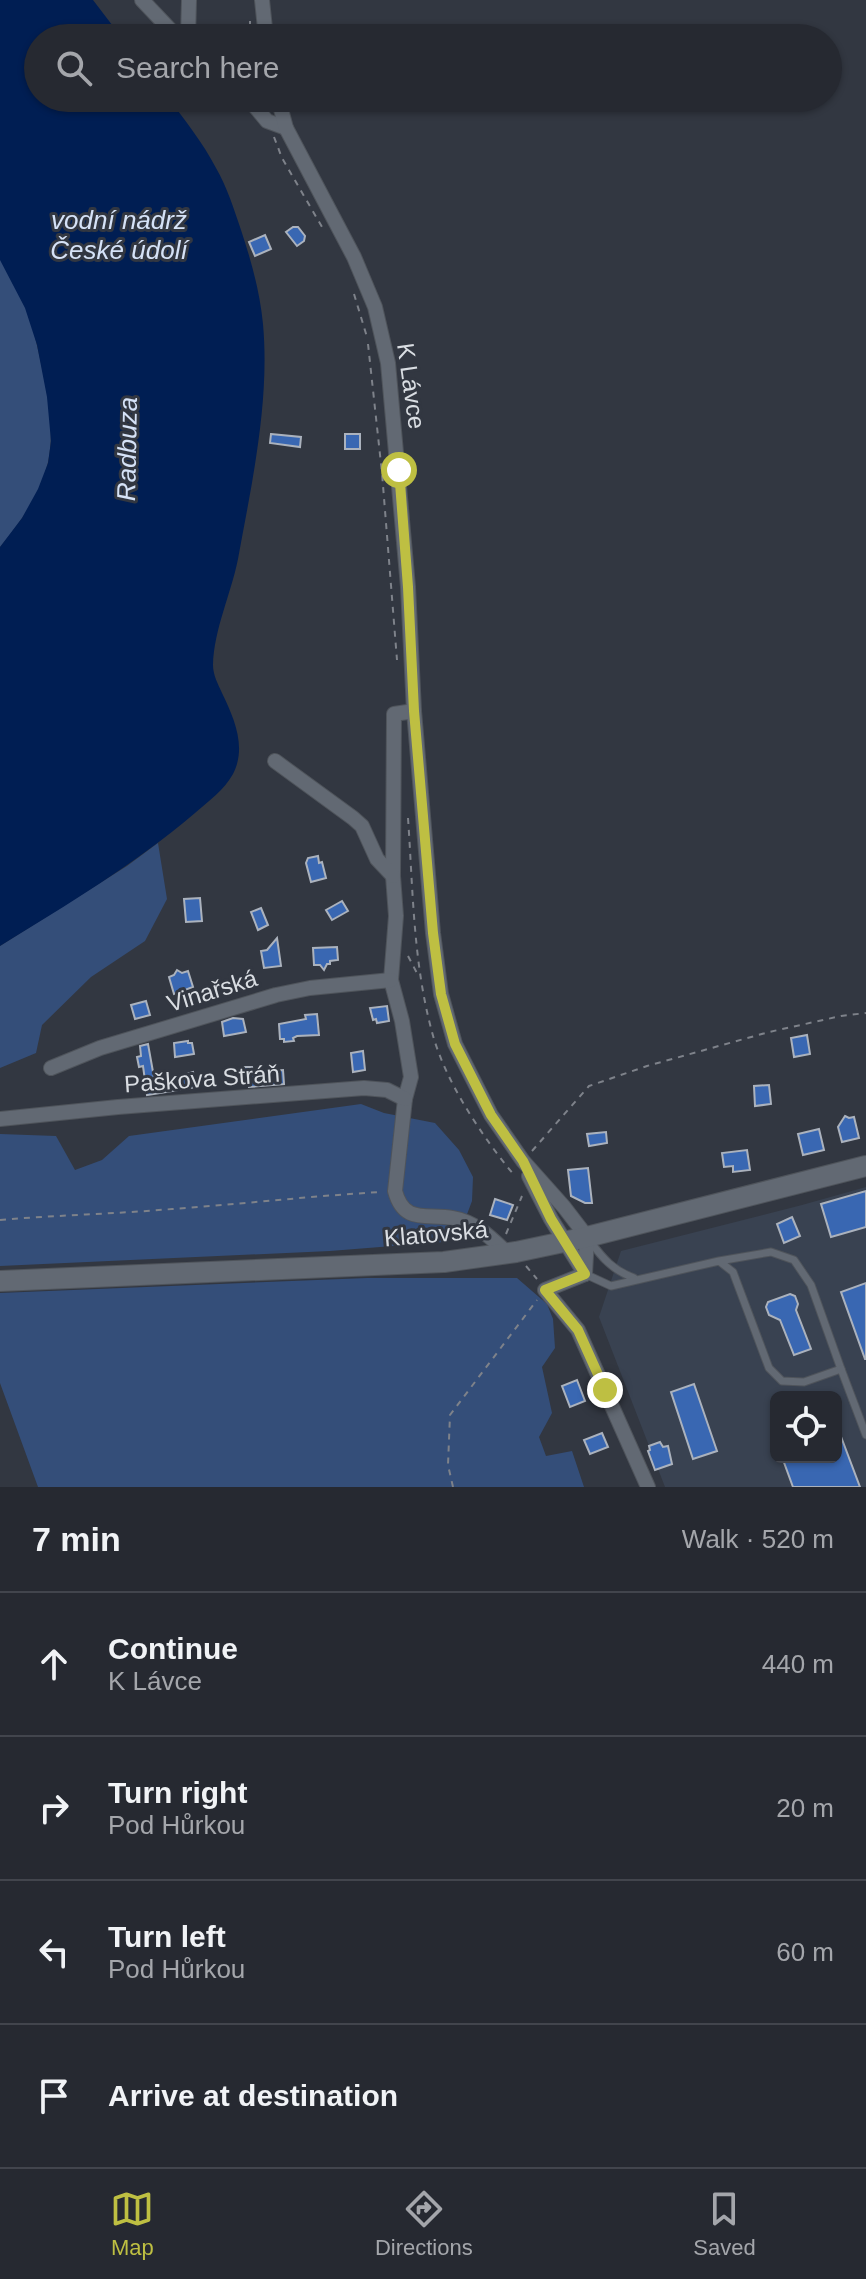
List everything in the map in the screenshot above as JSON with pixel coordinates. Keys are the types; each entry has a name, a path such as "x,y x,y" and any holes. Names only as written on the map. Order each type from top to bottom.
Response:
{"main road":[{"name":"Klatovská","path":"0,1281 444,1262 587,1237 866,1166"}],"street":[{"path":"142,0 165,24"},
{"path":"188,24 189,0"},
{"path":"262,0 265,24"},
{"path":"260,112 267,121 286,128"},
{"name":"K Lávce","path":"282,112 286,128 354,257 375,307 388,363 407,572 414,711 441,994 455,1044 491,1115 523,1161 587,1237"},
{"path":"414,711 394,714 393,876 396,916 391,980 402,1021 411,1077 405,1099 395,1191 398,1204 406,1211 426,1217 454,1218 484,1231 508,1251"},
{"path":"275,761 362,826 377,859 393,876"},
{"name":"Vinařská","path":"51,1068 100,1048 276,995 310,988 391,980"},
{"name":"Paškova Stráň","path":"0,1119 364,1088 387,1090 405,1099"},
{"name":"K Lávce","path":"523,1161 544,1205 585,1274"},
{"path":"587,1237 585,1274 545,1290 578,1330 648,1487"}],"lane":[{"path":"587,1237 604,1260 618,1272 637,1278"},
{"path":"585,1274 611,1286 637,1278 771,1252 794,1260 811,1285 866,1435"},
{"path":"719,1261 733,1272 769,1368 782,1381 804,1382 841,1369"}],"path":[{"path":"267,121 282,158 321,226"},
{"path":"352,288 368,341 374,386 397,667"},
{"path":"408,819 420,979 433,1034 449,1077 479,1127 519,1180"},
{"path":"523,1161 589,1086 647,1066 769,1032 866,1013"},
{"path":"453,1487 448,1465 450,1415 545,1290 508,1251 526,1187"},
{"path":"0,1220 395,1191"}],"shaded area":[{"path":"0,165 44,378 51,430 48,462 35,497 0,547"},
{"path":"158,843 167,899 145,941 91,977 42,1025 36,1053 0,1068 0,946"},
{"path":"361,1104 384,1113 435,1123 459,1150 473,1177 472,1201 460,1233 443,1242 330,1251 0,1266 0,1134 56,1136 75,1170 102,1160 129,1136"},
{"path":"866,1187 866,1487 665,1487 599,1317 621,1251"},
{"path":"367,1278 517,1278 547,1304 553,1319 555,1348 542,1367 552,1413 539,1437 546,1456 572,1451 584,1487 38,1487 0,1383 0,1293"}],"water":[{"name":"vodní nádrž České údolí","path":"0,0 93,0 111,24 24,24 24,112 179,112 220,175 238,222 257,288 265,353 262,412 238,559 216,638 213,665 231,712 239,753 233,774 225,785 172,832 125,867 0,946 0,547 22,518 38,489 48,463 51,441 37,345 25,308 0,260"}],"building":[{"path":"298,227 305,236 297,246 286,232"},
{"path":"265,235 271,249 255,256 249,242"},
{"path":"271,434 301,437 300,447 270,443"},
{"path":"345,434 360,434 360,449 345,449"},
{"path":"318,856 326,878 311,882 306,863 308,858"},
{"path":"200,898 202,921 186,922 184,899"},
{"path":"342,901 348,911 332,920 326,910"},
{"path":"261,908 268,925 258,930 251,912"},
{"path":"277,938 281,966 264,968 261,951 267,950"},
{"path":"337,947 338,960 330,961 324,970 320,965 314,965 313,948"},
{"path":"177,970 182,973 188,971 193,987 174,994 169,977"},
{"path":"146,1001 150,1015 135,1019 131,1005"},
{"path":"387,1006 389,1021 377,1023 376,1019 373,1020 370,1008"},
{"path":"317,1014 319,1035 297,1036 293,1038 294,1041 284,1042 280,1039 279,1024"},
{"path":"233,1018 243,1019 246,1032 224,1036 222,1022"},
{"path":"807,1035 810,1054 794,1057 791,1038"},
{"path":"174,1043 192,1043 194,1054 175,1057"},
{"path":"148,1044 155,1083 193,1072 197,1087 147,1095 143,1066 139,1067 137,1057 141,1056 140,1046"},
{"path":"363,1051 365,1070 353,1072 351,1053"},
{"path":"242,1067 252,1067 253,1072 283,1070 284,1084 249,1087 249,1081 243,1081"},
{"path":"769,1085 771,1104 755,1106 754,1086"},
{"path":"845,1116 854,1117 859,1138 842,1142 838,1127"},
{"path":"819,1129 824,1150 803,1155 798,1134"},
{"path":"606,1132 607,1143 589,1146 587,1134"},
{"path":"747,1150 750,1170 733,1172 733,1166 724,1167 722,1153"},
{"path":"588,1168 592,1203 571,1196 568,1170"},
{"path":"866,1191 866,1227 831,1237 821,1204"},
{"path":"495,1199 513,1205 507,1220 490,1215"},
{"path":"792,1217 800,1236 784,1243 777,1224"},
{"path":"866,1283 866,1359 865,1359 841,1292"},
{"path":"790,1294 795,1296 798,1304 796,1310 811,1349 794,1355 780,1320 769,1315 766,1307 768,1302"},
{"path":"577,1380 585,1401 570,1407 562,1386"},
{"path":"694,1384 717,1451 693,1459 671,1392"},
{"path":"602,1433 608,1447 590,1454 584,1440"},
{"path":"842,1439 860,1487 793,1487 784,1463 842,1463"},
{"path":"660,1442 663,1447 668,1446 672,1464 655,1470 648,1451 649,1446"}],"route":[{"path":"399,470 414,711 441,994 455,1044 491,1115 523,1161 551,1219 585,1274 545,1290 578,1330 605,1390"}],"water label":[{"name":"Radbuza","path":"127,449"}]}
